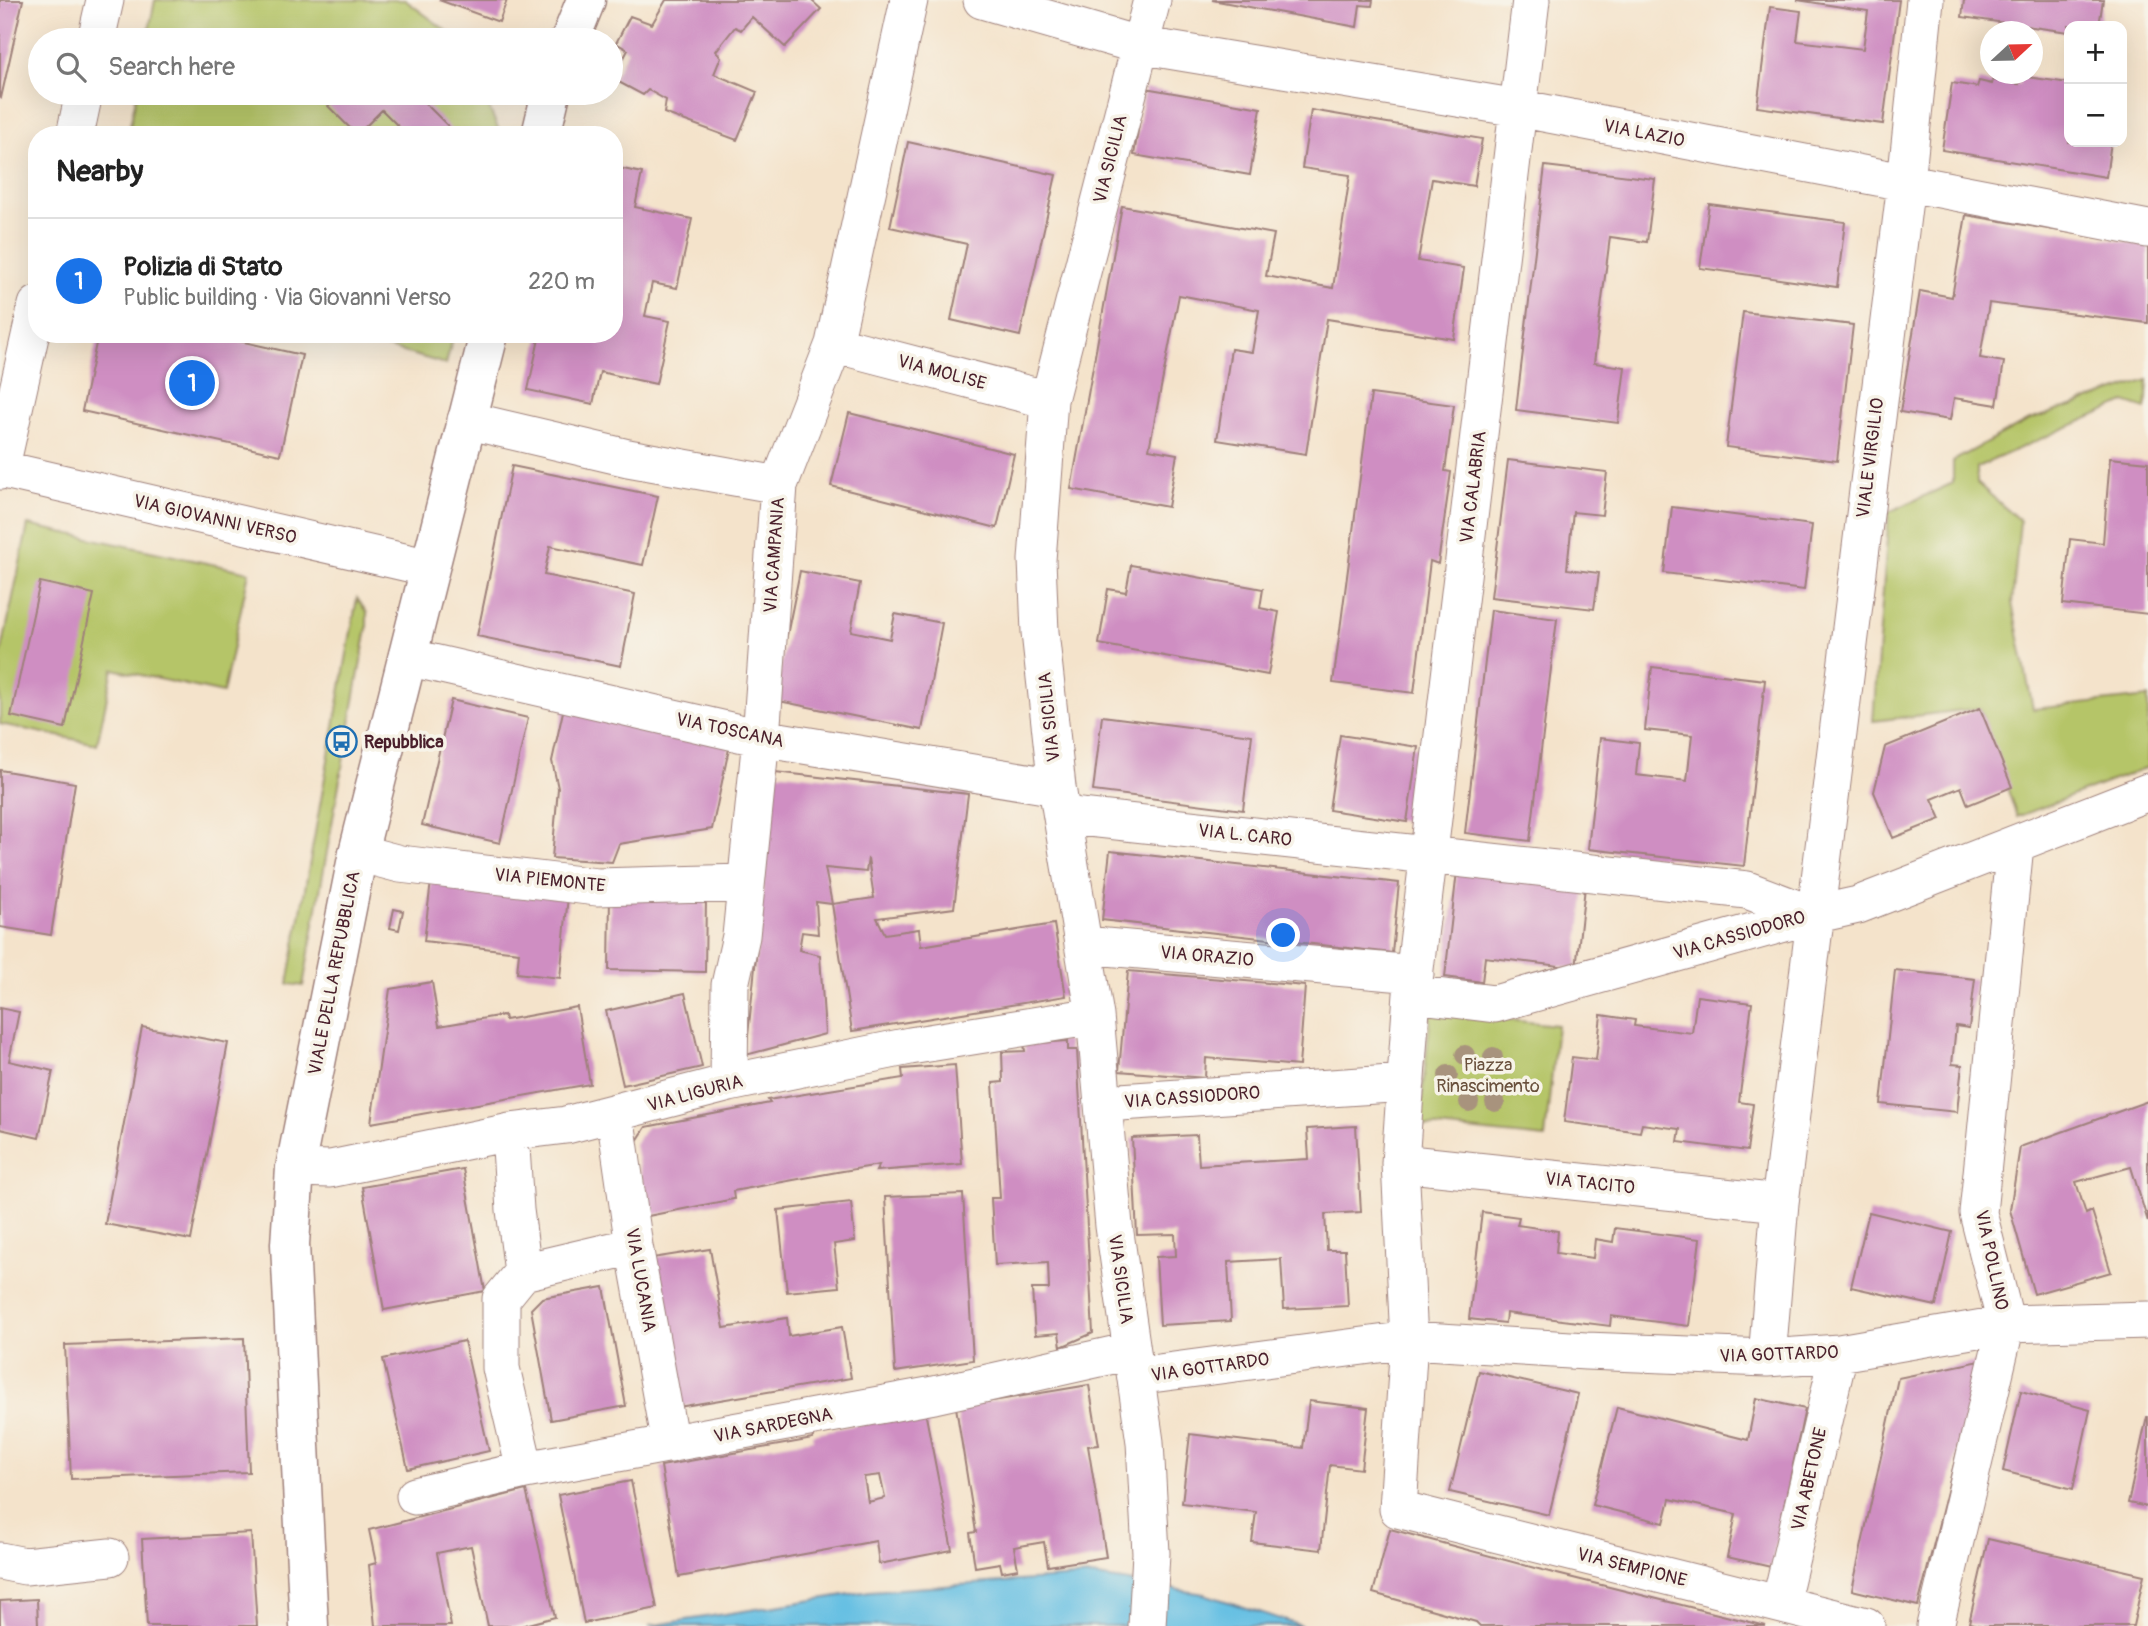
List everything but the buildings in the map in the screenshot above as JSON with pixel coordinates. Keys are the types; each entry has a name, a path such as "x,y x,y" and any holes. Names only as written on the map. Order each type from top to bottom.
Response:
{"main road":[{"path":"575,28 586,0"},
{"path":"543,126 548,105"},
{"name":"VIALE DELLA REPUBBLICA","path":"309,1626 290,1244 295,1168 358,853 487,343"}],"street":[{"path":"99,28 105,0"},
{"name":"VIA CAMPANIA","path":"729,1083 730,985 741,936 744,883 761,738 779,485 834,344 909,0"},
{"name":"VIA LAZIO","path":"982,0 1138,45 1518,108 2148,229"},
{"name":"VIA SICILIA","path":"1147,1626 1151,1553 1145,1442 1114,1226 1105,1103 1095,1016 1059,801 1040,632 1037,560 1049,400 1138,45 1152,0"},
{"name":"VIA CALABRIA","path":"1413,984 1531,0"},
{"name":"VIALE VIRGILIO","path":"1767,1357 1780,1203 1813,915 1906,183 1925,0"},
{"path":"77,126 81,105"},
{"path":"0,470 28,343"},
{"name":"VIA MOLISE","path":"834,344 1049,400"},
{"path":"466,420 628,458 779,485"},
{"name":"VIA GIOVANNI VERSO","path":"0,470 430,568"},
{"name":"VIA TOSCANA","path":"407,657 761,738 1059,801"},
{"path":"1813,915 1857,905 2148,792"},
{"name":"VIA L. CARO","path":"1059,801 1429,855"},
{"name":"VIA POLLINO","path":"1935,1626 2006,1324 1978,1213 2015,845"},
{"name":"VIA PIEMONTE","path":"358,853 400,864 597,887 744,883"},
{"name":"VIA CASSIODORO","path":"1429,855 1747,890 1813,915"},
{"name":"VIA CASSIODORO","path":"1413,984 1495,1004 1813,915"},
{"name":"VIA ORAZIO","path":"1083,944 1413,984"},
{"path":"1409,1340 1399,1163 1413,984"},
{"name":"VIA LIGURIA","path":"295,1168 330,1169 510,1132 615,1114 729,1083 910,1046 1095,1016"},
{"name":"VIA CASSIODORO","path":"1105,1103 1406,1083"},
{"name":"VIA LUCANIA","path":"615,1114 634,1246 670,1444"},
{"path":"510,1132 515,1210 523,1272"},
{"name":"VIA TACITO","path":"1399,1163 1780,1203"},
{"path":"525,1470 501,1368 501,1299 523,1272 634,1246"},
{"name":"VIA GOTTARDO","path":"1134,1364 1409,1340 1586,1351 1767,1357 1839,1353 2006,1324 2148,1320"},
{"name":"VIA SEMPIONE","path":"1409,1340 1398,1508 1866,1626"},
{"name":"VIA ABETONE","path":"1780,1604 1839,1353"},
{"name":"VIA SARDEGNA","path":"415,1496 525,1470 934,1395 1134,1364"},
{"path":"0,1561 25,1566 110,1557"}],"green space":[{"path":"155,0 405,0 443,28 149,28"},
{"path":"134,105 491,105 489,108 497,126 130,126"},
{"path":"371,343 452,343 446,364"},
{"path":"2148,380 2146,409 2125,402 1977,467 1977,483 2020,521 2012,603 2033,709 2148,697 2148,767 2017,817 1980,708 1873,721 1889,512 1953,483 1953,461 2027,421"},
{"path":"28,525 249,572 223,693 113,669 97,744 0,724 0,659"},
{"path":"357,598 367,613 367,628 303,986 288,984"},
{"name":"Piazza Rinascimento","path":"1431,1012 1557,1025 1545,1138 1419,1125"}],"water":[{"path":"1091,1576 1204,1594 1302,1626 649,1626 870,1591"}],"place":[{"name":"Polizia di Stato","path":"192,383"},
{"name":"Repubblica","path":"341,742"}]}
